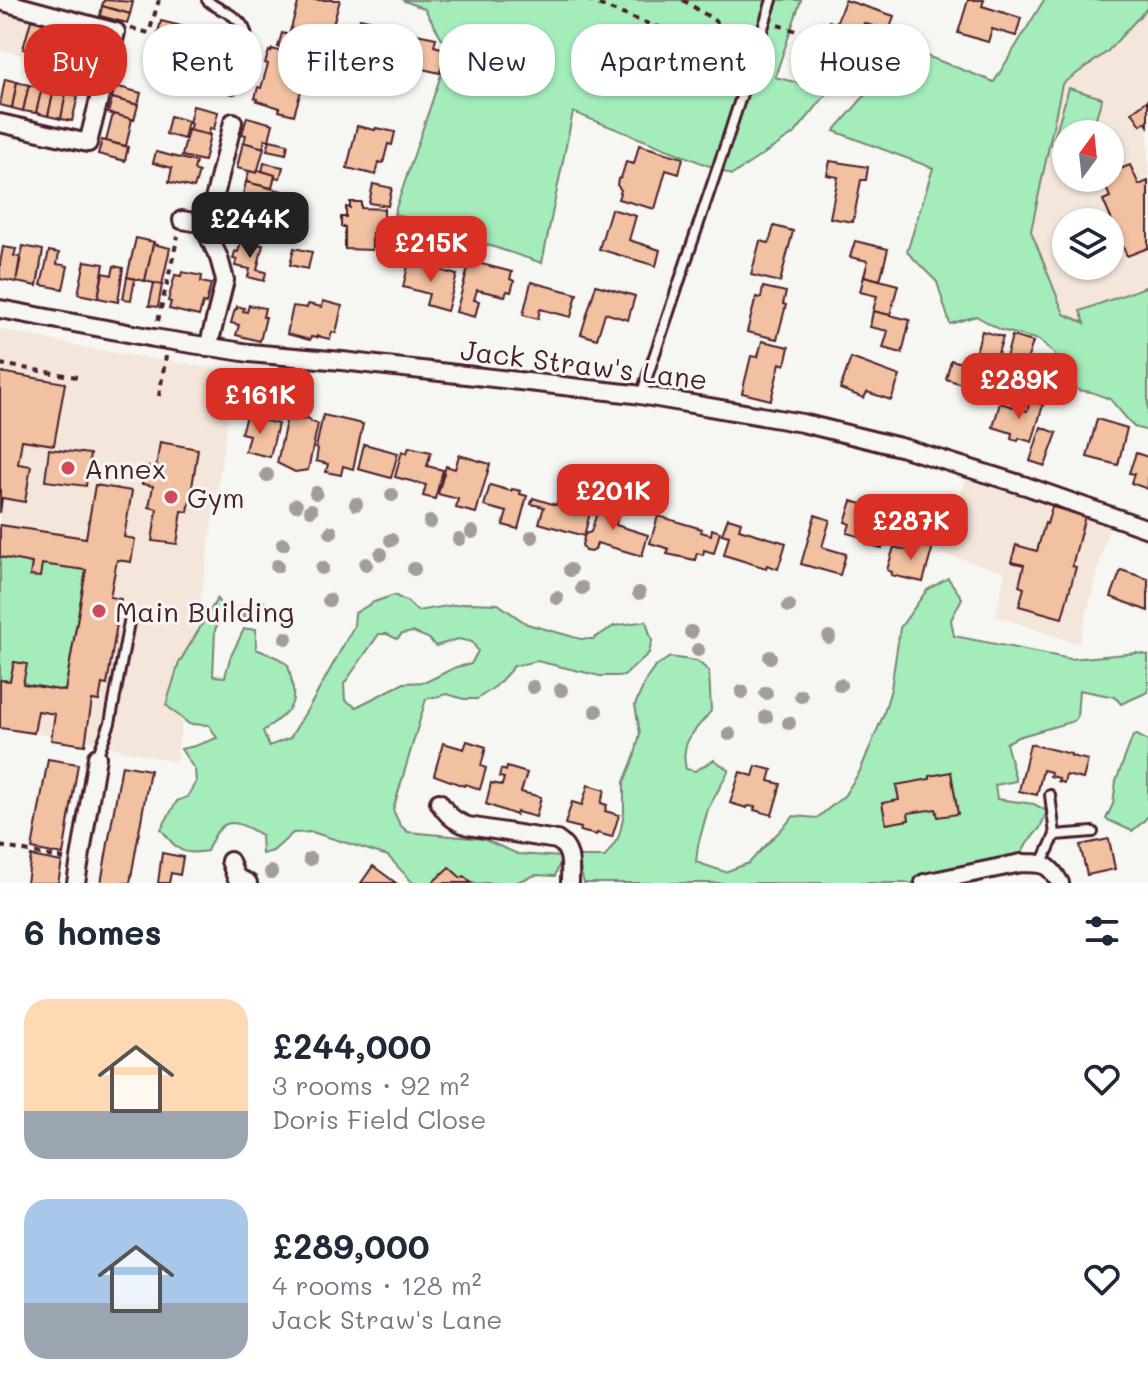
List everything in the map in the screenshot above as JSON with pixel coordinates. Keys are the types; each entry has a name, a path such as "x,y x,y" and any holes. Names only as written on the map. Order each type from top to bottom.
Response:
{"street":[{"path":"0,1 116,32 88,143 0,123"},
{"path":"208,348 225,280 206,224 233,122"},
{"path":"182,220 206,224"},
{"name":"Jack Straw's Lane","path":"0,309 208,348 641,395 802,423 904,448 1148,529"},
{"path":"76,883 97,757"},
{"path":"439,802 455,822 549,838 566,845 570,855 570,883"},
{"path":"230,861 236,877 248,883"},
{"path":"924,883 1021,863 1042,863 1050,868 1060,883"}],"lane":[{"path":"207,0 242,24"},
{"path":"764,24 772,0"},
{"path":"641,395 741,96"},
{"path":"97,757 110,723 130,617"},
{"path":"1042,863 1055,835 1050,795"},
{"path":"1055,835 1093,832"}],"path":[{"path":"588,0 649,24"},
{"path":"683,0 717,24"},
{"path":"765,21 791,29"},
{"path":"154,338 182,220"},
{"path":"159,396 166,354"},
{"path":"0,364 77,377"},
{"path":"0,846 80,862"}],"shaded area":[{"path":"1148,0 1148,422 1144,421 1139,384 1056,343 962,314 1038,66"},
{"path":"0,7 62,24 24,24 24,56 0,49"},
{"path":"0,329 92,349 235,372 176,762 102,743 0,728"},
{"path":"966,480 1110,522 1079,644 996,616 1005,572 941,553"}],"green space":[{"path":"402,0 801,0 775,77 791,81 791,96 825,96 795,133 732,175 573,112 542,263 394,214 439,81 439,96 555,96 555,24 439,24 439,34 425,9"},
{"path":"1044,0 1148,0 1148,7 1107,52 1062,84 1031,231 1064,314 1085,323 1080,311 1148,286 1148,431 1134,427 1110,399 1078,390 1053,352 1039,340 1001,330 976,316 950,324 937,282 907,252 933,168 834,131 864,96 930,96 930,57 994,82"},
{"path":"1069,88 1102,98 1095,120 1059,120"},
{"path":"0,557 32,563 30,576 42,564 86,570 65,691 23,684 26,664 14,663 10,681 0,680"},
{"path":"948,578 962,598 951,620 954,636 1071,659 1137,653 1148,655 1148,692 1121,704 1115,697 1079,690 1074,721 1006,743 1016,781 995,785 997,799 1034,804 1047,811 1040,828 1008,876 980,878 976,883 584,883 579,857 605,857 618,838 624,813 624,782 640,733 635,705 655,667 670,657 697,661 709,671 711,711 690,737 684,759 686,769 695,771 714,760 729,770 708,809 696,862 725,872 749,863 794,816 817,818 844,796 860,771 883,716 891,689 900,628 927,590"},
{"path":"394,595 417,611 467,603 498,604 527,624 581,639 593,639 614,626 646,621 652,641 649,653 624,676 600,676 537,661 514,666 496,686 477,699 447,694 426,699 393,810 400,825 408,832 483,839 518,854 562,857 555,876 536,875 514,883 413,883 388,856 312,832 293,833 273,851 262,854 261,835 234,823 222,826 207,851 198,852 180,849 161,829 177,801 187,797 196,782 195,770 181,749 217,738 209,725 189,724 166,705 179,663 217,599 224,610 215,630 213,676 225,677 244,629 256,629 256,649 288,665 293,689 292,704 263,731 269,746 290,738 354,626 355,613","holes":["413,632 428,638 436,646 458,639 472,642 478,651 471,664 456,667 426,682 404,683 356,707 345,700 344,684 379,634 397,639 402,634"]},
{"path":"1133,736 1148,741 1148,815 1132,831 1106,819 1113,804 1116,781"}],"building":[{"path":"104,0 133,2 130,14 102,6"},
{"path":"299,0 340,0 333,24 292,24"},
{"path":"845,0 894,16 892,24 836,24"},
{"path":"968,0 984,0 982,6 1021,18 1016,36 992,29 988,42 958,33"},
{"path":"102,6 130,14 127,23 100,16"},
{"path":"360,18 386,24 358,24"},
{"path":"423,35 436,38 434,46 439,47 439,73 423,69"},
{"path":"272,49 278,51 278,96 300,96 294,115 255,98 262,96 268,64 265,63"},
{"path":"5,79 17,82 12,108 0,105"},
{"path":"17,82 24,84 24,96 26,96 23,111 12,108"},
{"path":"127,89 141,93 138,105 112,98 127,96"},
{"path":"26,96 40,96 36,113 23,111"},
{"path":"40,96 53,96 48,116 36,113"},
{"path":"53,96 65,96 61,119 48,116"},
{"path":"65,96 78,96 72,121 61,119"},
{"path":"112,98 138,105 134,120 108,113"},
{"path":"1148,100 1148,126 1145,122 1141,125 1132,112"},
{"path":"193,106 218,112 214,129 210,128 209,135 189,131"},
{"path":"113,114 132,119 126,146 106,141"},
{"path":"170,116 188,121 184,139 166,134"},
{"path":"247,117 273,124 269,140 265,139 263,148 244,143 246,135 242,134"},
{"path":"357,126 395,132 383,163 379,162 376,175 347,168"},
{"path":"188,130 210,135 204,161 182,156"},
{"path":"102,140 128,147 125,161 98,154"},
{"path":"270,140 288,144 286,154 267,150"},
{"path":"243,142 264,148 257,173 237,168"},
{"path":"639,145 683,158 679,174 666,170 655,209 618,199 621,190 617,185 618,179 626,162 634,164"},
{"path":"156,152 196,162 194,170 199,172 194,188 169,182 172,168 153,163"},
{"path":"830,161 868,167 866,180 861,180 853,222 830,218 838,177 827,175"},
{"path":"264,163 283,167 280,178 262,171"},
{"path":"1130,165 1139,185 1148,181 1148,248 1127,256 1124,249 1124,208 1106,208 1103,200 1110,197 1108,192 1124,192 1124,167"},
{"path":"258,170 275,175 272,188 246,182 249,171 257,173"},
{"path":"246,182 282,191 279,203 243,194"},
{"path":"373,184 392,188 388,206 369,203"},
{"path":"350,202 361,202 361,208 384,209 384,226 379,226 379,233 372,233 372,250 345,249 345,227 341,227 341,217 346,217 346,207 350,208"},
{"path":"242,206 263,210 262,214 270,216 268,226 234,219 235,213 240,214"},
{"path":"611,209 636,216 629,240 660,250 656,266 599,249"},
{"path":"234,219 259,225 259,228 266,229 264,236 257,235 256,241 235,236 237,228 232,227"},
{"path":"774,226 793,231 780,282 751,275 760,241 769,243"},
{"path":"136,238 154,242 145,281 127,277"},
{"path":"855,241 888,249 880,280 864,276 868,261 850,257"},
{"path":"241,242 263,245 257,270 266,272 264,281 248,277 250,269 235,266 235,251 238,252"},
{"path":"153,244 170,248 162,285 145,281"},
{"path":"23,246 43,250 37,286 16,282"},
{"path":"3,247 16,249 14,256 20,257 16,282 0,279"},
{"path":"294,248 312,252 308,269 290,265"},
{"path":"49,251 59,253 57,264 68,266 63,289 41,285"},
{"path":"85,261 104,264 98,298 78,294"},
{"path":"470,261 512,272 510,279 514,281 511,292 507,291 505,296 477,290 474,300 479,301 475,317 456,312"},
{"path":"409,262 457,275 447,311 426,305 429,294 403,287"},
{"path":"114,266 123,268 118,302 98,298 103,273 112,275"},
{"path":"182,272 202,276 201,282 211,284 199,316 169,309 175,275 181,276"},
{"path":"864,276 898,285 890,315 873,311 877,296 860,292"},
{"path":"127,277 135,279 131,300 123,299"},
{"path":"531,282 577,294 571,317 540,309 538,319 523,315"},
{"path":"154,283 162,285 158,307 149,306"},
{"path":"596,285 635,296 628,320 605,313 597,339 581,334"},
{"path":"763,287 786,292 783,304 786,305 777,339 747,332 756,297 761,298"},
{"path":"323,301 342,306 336,333 332,332 330,339 317,336 310,340 287,334 293,306 307,308 308,304 322,307"},
{"path":"249,305 265,308 260,341 236,335 239,325 231,323 237,306 247,312"},
{"path":"873,311 910,320 902,353 883,348 888,331 870,327"},
{"path":"982,331 1003,337 995,363 999,364 992,391 987,392 946,379 951,360 972,366"},
{"path":"1012,336 1033,342 1018,388 999,383"},
{"path":"762,341 789,347 785,365 780,363 771,400 742,393 751,356 758,357"},
{"path":"851,358 900,376 891,400 867,392 864,398 840,389"},
{"path":"0,372 65,383 54,445 22,440 18,464 31,466 25,502 2,498 0,513"},
{"path":"1030,401 1043,405 1032,442 1011,439 1012,433 993,427 1000,403 1027,411"},
{"path":"323,415 363,424 353,469 343,466 341,475 326,472 328,464 316,461"},
{"path":"246,416 278,424 270,457 245,451 249,435 241,433"},
{"path":"287,417 308,418 318,424 308,470 295,472 277,463"},
{"path":"1097,419 1127,428 1118,465 1087,457"},
{"path":"1041,427 1057,433 1045,466 1030,461"},
{"name":"Gym","path":"160,442 198,449 188,512 182,511 177,544 152,541 157,509 149,507 153,486 142,484 145,466 156,468"},
{"path":"364,444 398,453 391,478 358,469"},
{"path":"409,447 431,452 427,466 443,470 435,499 423,496 426,485 395,477 402,451 407,453"},
{"name":"Annex","path":"49,449 90,454 86,486 45,481"},
{"path":"1136,453 1148,457 1148,489 1131,483 1134,474 1129,473"},
{"path":"459,455 490,464 476,513 456,508 458,499 438,494 446,466 455,469"},
{"name":"Main Building","path":"95,485 132,491 124,537 135,539 131,562 117,560 110,597 121,599 107,685 102,684 99,701 92,700 85,745 51,740 55,714 38,711 34,733 0,728 0,680 10,681 14,662 27,664 23,684 65,691 86,570 42,564 40,577 30,576 32,563 0,557 0,525 86,538"},
{"path":"490,485 521,491 520,494 527,496 518,529 503,525 507,512 484,506"},
{"path":"559,495 592,505 584,536 539,523 544,507 531,504 533,498 556,505"},
{"path":"601,500 620,505 616,525 648,535 642,556 597,543 595,550 585,551 582,545 585,534 591,532"},
{"path":"852,501 871,507 862,537 847,533 850,524 845,522"},
{"path":"1052,507 1085,516 1072,566 1076,567 1062,618 1019,606 1024,588 1019,586 1024,565 1011,562 1016,545 1037,551"},
{"path":"815,515 830,520 822,547 846,554 840,575 801,564"},
{"path":"658,516 702,529 701,532 711,535 712,529 720,532 714,553 704,550 703,555 697,553 695,560 667,554 669,549 650,543"},
{"path":"728,518 741,522 739,529 786,543 778,569 724,555 729,536 722,534"},
{"path":"874,520 890,525 887,535 871,530"},
{"path":"870,531 886,536 882,548 866,544"},
{"path":"916,541 933,546 923,582 891,575 892,572 887,570 894,547 913,552"},
{"path":"1121,570 1148,579 1148,611 1111,597"},
{"path":"467,741 486,747 481,766 486,768 480,789 434,775 443,743 464,749"},
{"path":"1030,744 1088,760 1083,779 1066,775 1064,783 1050,776 1051,772 1043,770 1037,795 1019,791"},
{"path":"48,759 78,764 63,855 32,849"},
{"path":"122,765 150,770 130,883 101,883"},
{"path":"756,766 772,770 769,781 781,784 772,815 754,810 755,807 730,803 740,772 753,776"},
{"path":"507,767 527,773 521,792 541,797 536,817 517,812 516,815 486,804 491,783 502,785 504,778 499,777 501,769 506,771"},
{"path":"951,772 958,814 938,817 936,809 908,813 909,820 886,824 882,803 899,800 896,785"},
{"path":"588,785 605,790 601,803 607,805 605,811 619,815 612,837 580,831 581,828 565,824 572,802 582,805"},
{"path":"1109,839 1115,869 1087,875 1080,845"},
{"path":"162,853 183,857 180,875 171,873 169,883 158,883"},
{"path":"31,856 62,862 58,883 27,883"},
{"path":"373,866 396,883 361,883"},
{"path":"449,867 461,878 464,876 471,883 432,883"}],"place":[{"name":"Annex","path":"68,468"},
{"name":"Gym","path":"171,497"},
{"name":"Main Building","path":"99,611"}]}
